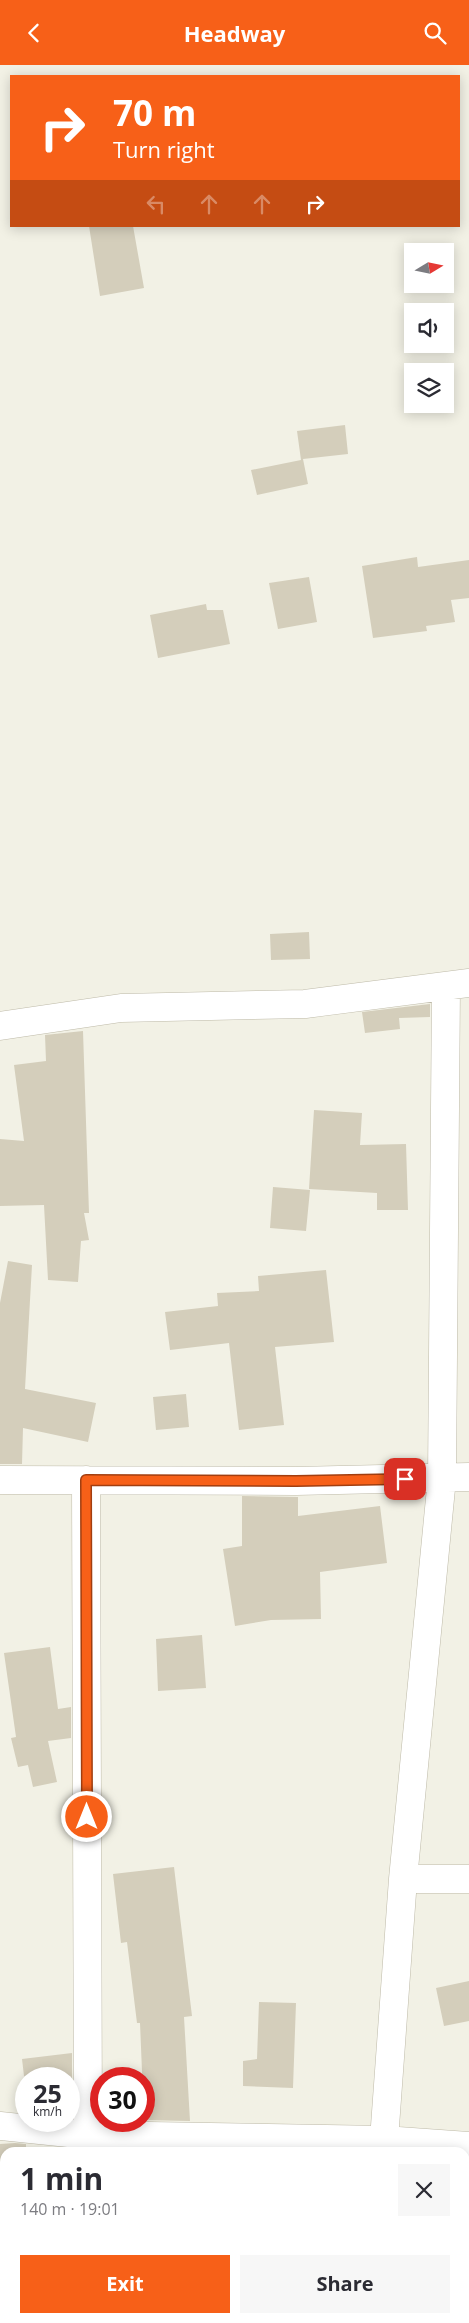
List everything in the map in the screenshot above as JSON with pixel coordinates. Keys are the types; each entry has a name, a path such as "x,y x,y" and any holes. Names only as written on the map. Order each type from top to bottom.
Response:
{"street":[{"path":"0,1026 121,1008 305,1004 458,984 442,1478 403,1879 383,2146"},
{"path":"0,1479 296,1481 469,1477"},
{"path":"86,1480 88,2135"},
{"path":"403,1879 469,1879"},
{"path":"0,2126 88,2135 383,2146 469,2146"}],"building":[{"path":"89,227 133,227 144,288 100,296"},
{"path":"345,425 348,454 303,459 308,484 257,495 251,470 301,460 297,431"},
{"path":"417,557 418,567 469,560 469,598 451,600 455,622 426,626 427,631 373,638 362,566"},
{"path":"309,577 317,622 278,629 269,583"},
{"path":"206,604 207,610 223,610 230,644 158,658 150,615"},
{"path":"309,932 310,959 271,960 270,934"},
{"path":"430,1004 430,1017 399,1018 400,1029 365,1033 362,1012"},
{"path":"83,1031 89,1213 84,1213 89,1240 81,1241 78,1282 48,1280 44,1205 0,1206 0,1139 24,1141 14,1065 46,1061 45,1035"},
{"path":"314,1110 362,1113 360,1145 406,1144 408,1210 377,1210 377,1193 309,1189"},
{"path":"273,1187 310,1190 306,1231 270,1228"},
{"path":"8,1261 32,1265 25,1389 96,1403 88,1442 23,1428 22,1464 0,1464 0,1303"},
{"path":"326,1270 334,1342 275,1347 284,1425 239,1430 229,1343 170,1350 165,1312 218,1306 217,1293 259,1291 258,1276"},
{"path":"186,1394 189,1427 156,1430 153,1397"},
{"path":"242,1496 298,1497 298,1516 380,1506 387,1563 320,1572 321,1619 271,1620 235,1626 223,1549 242,1546"},
{"path":"202,1635 206,1688 158,1691 156,1639"},
{"path":"50,1647 58,1709 71,1707 71,1738 48,1741 57,1782 33,1787 28,1765 18,1767 11,1738 16,1737 4,1653"},
{"path":"174,1867 192,2016 184,2017 190,2121 155,2120 155,2067 142,2067 140,2023 137,2023 127,1942 121,1943 113,1874"},
{"path":"469,1981 469,2021 444,2026 436,1988"},
{"path":"259,2002 296,2003 293,2088 243,2086 243,2061 257,2059"},
{"path":"72,2053 72,2067 23,2067 22,2059"},
{"path":"0,2144 26,2144 26,2147 0,2147"}],"route":[{"path":"87,1817 86,1480 296,1481 405,1479"}]}
